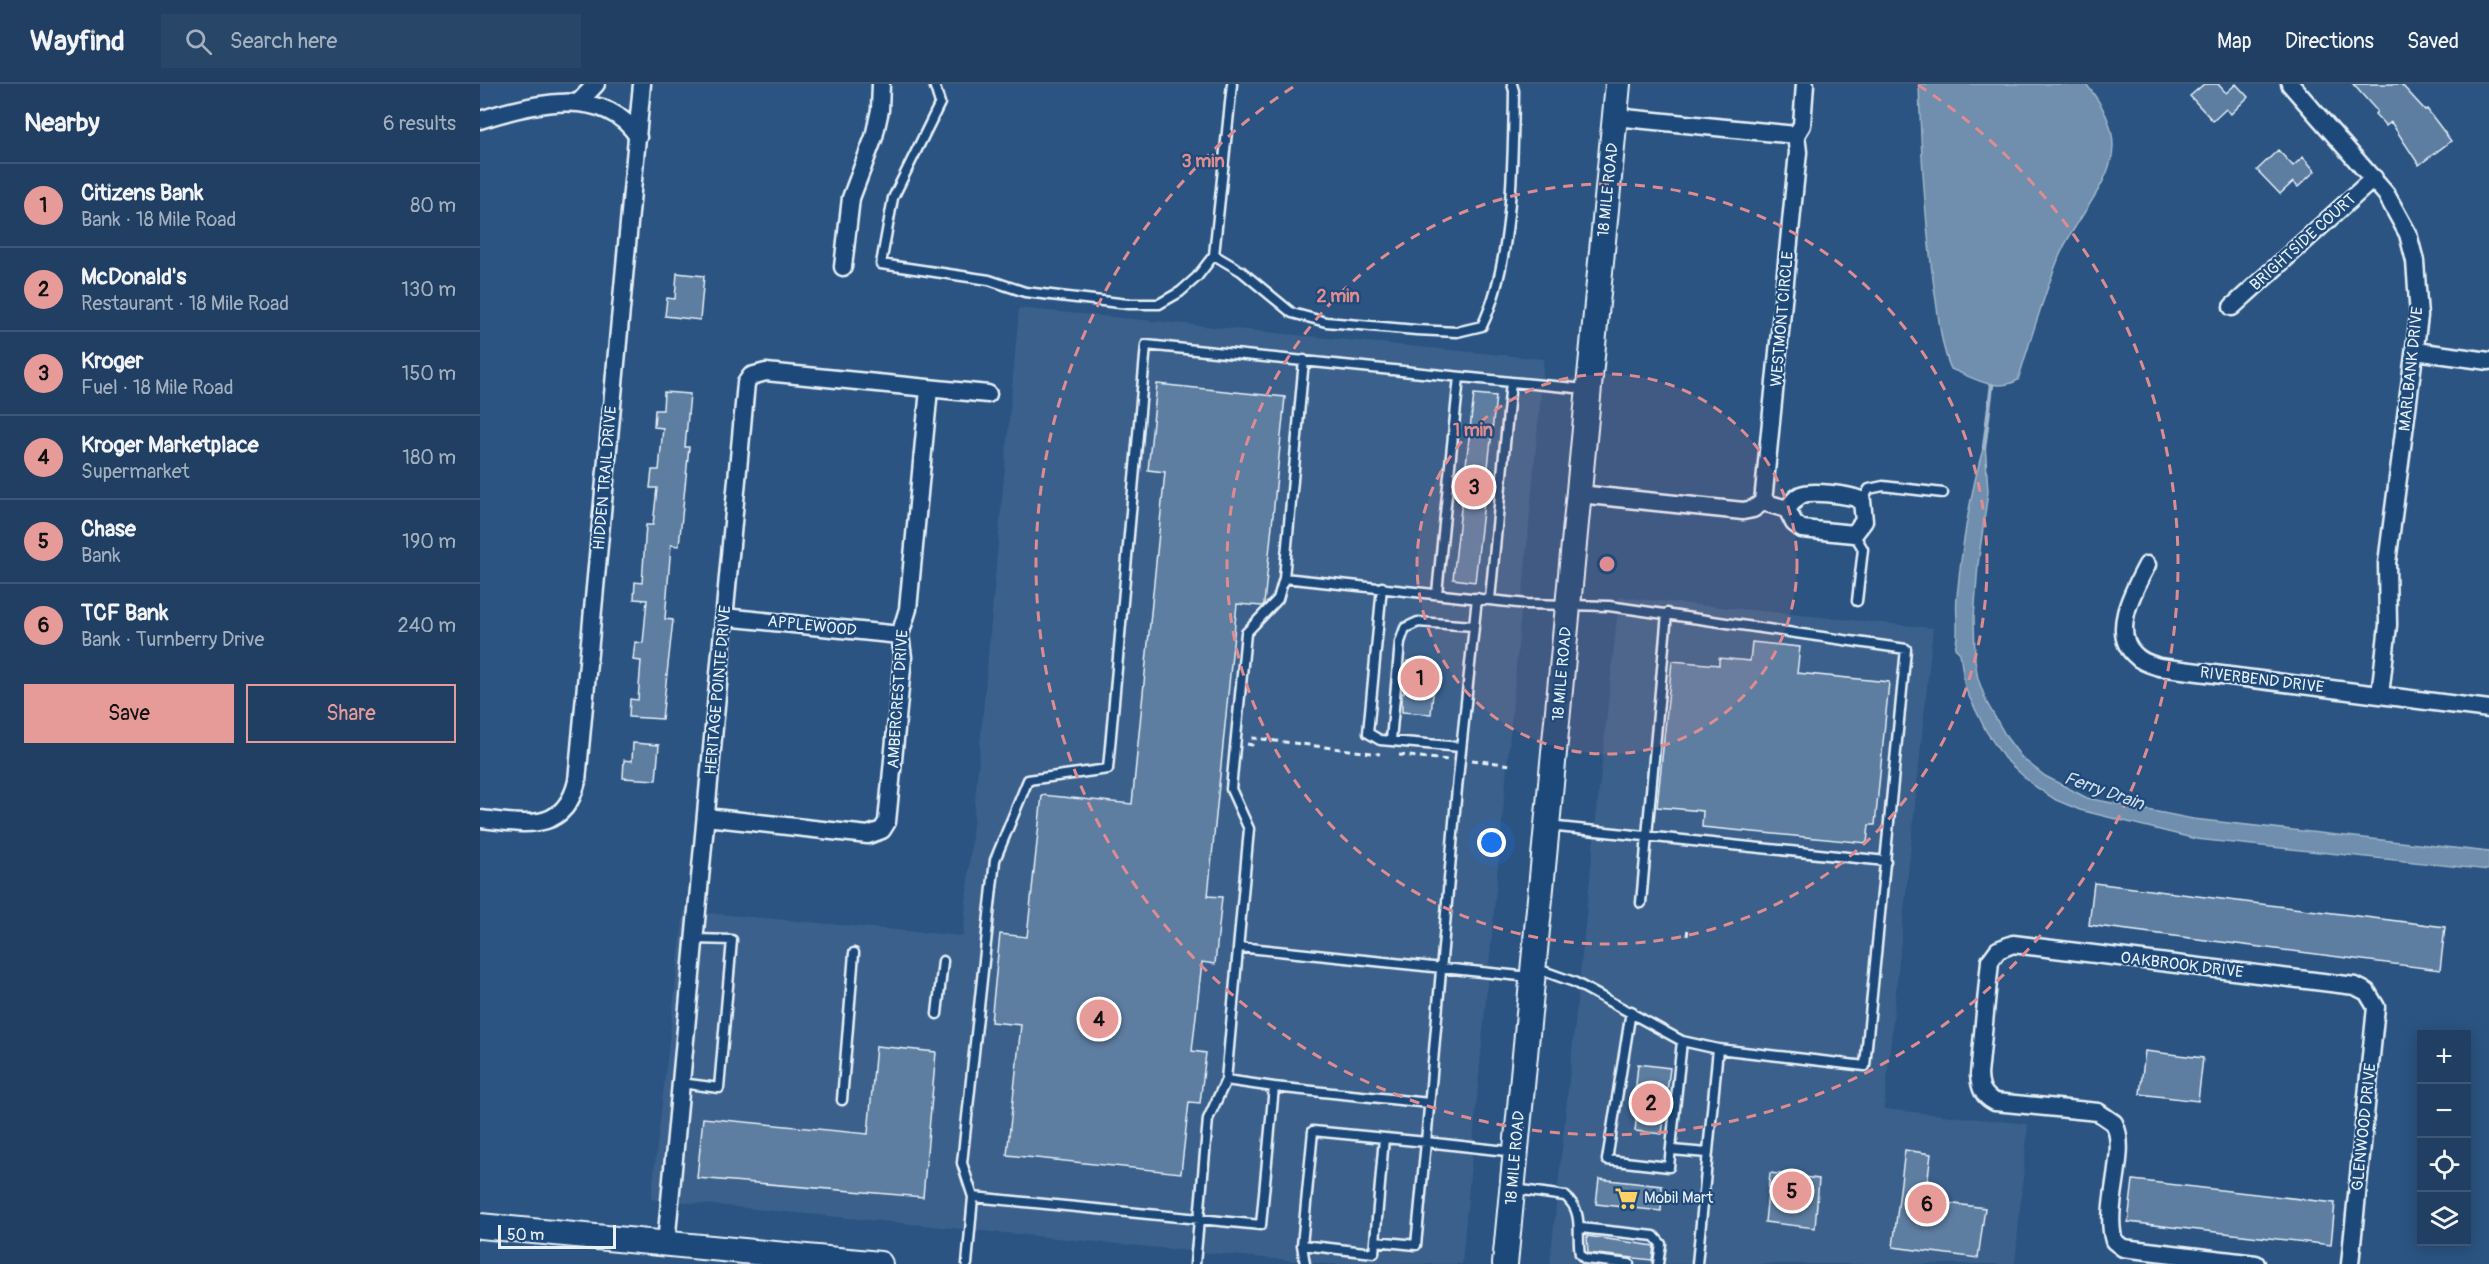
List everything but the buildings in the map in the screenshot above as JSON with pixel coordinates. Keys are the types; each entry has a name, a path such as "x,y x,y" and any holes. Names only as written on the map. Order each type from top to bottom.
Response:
{"main road":[{"name":"18 MILE ROAD","path":"1505,1264 1618,84"},
{"path":"480,1226 880,1264"}],"street":[{"path":"578,104 596,84"},
{"name":"HIDDEN TRAIL DRIVE","path":"480,819 533,823 550,820 560,814 573,794 577,781 642,84"},
{"path":"843,267 851,198 874,137 880,110 881,84"},
{"name":"WESTMONT CIRCLE","path":"1763,502 1798,152 1796,135 1802,125 1805,84"},
{"name":"MARLBANK DRIVE","path":"2290,84 2374,178 2397,209 2408,234 2415,261 2418,316 2387,563 2388,625 2380,695"},
{"path":"480,120 527,105 578,104 611,110 631,124 638,137"},
{"path":"1615,117 1796,135"},
{"name":"BRIGHTSIDE COURT","path":"2232,307 2374,178"},
{"path":"2415,351 2489,361"},
{"name":"HERITAGE POINTE DRIVE","path":"666,1244 743,393 751,376 766,372 988,394"},
{"name":"AMBERCREST DRIVE","path":"706,817 868,835 882,830 890,814 903,657 900,635 908,609 929,389"},
{"path":"1579,494 1743,511 1753,509 1763,502 1787,509 1794,523 1802,529 1854,534 1863,521 1863,501 1856,497 1808,493 1800,495 1787,509"},
{"name":"RIVERBEND DRIVE","path":"2148,565 2135,588 2125,628 2126,643 2141,660 2160,667 2489,709"},
{"name":"APPLEWOOD","path":"724,617 900,635"},
{"name":"OAKBROOK DRIVE","path":"2256,1264 2123,1248 2114,1241 2110,1221 2118,1140 2114,1123 2098,1112 1995,1102 1987,1098 1982,1092 1979,1075 1990,961 1998,950 2013,944 2355,986 2367,992"},
{"name":"GLENWOOD DRIVE","path":"2350,1264 2376,1007 2367,992"}],"lane":[{"path":"934,84 940,103 892,198 881,264 989,280 1025,292 1128,304 1159,304 1180,292 1197,277 1214,255 1232,84"},
{"path":"1214,255 1241,272 1292,313 1303,316 1326,322 1416,330 1457,332 1482,326 1490,310 1499,274 1512,180 1514,91 1512,84"},
{"path":"967,1264 973,1197 963,1163 995,860 1028,780 1108,769 1146,345 1589,389"},
{"path":"1196,1264 1208,1119 1226,1080 1250,829 1231,789 1246,633 1278,599 1284,578 1304,360"},
{"path":"1437,593 1459,377"},
{"path":"1490,599 1511,382"},
{"path":"1863,501 1869,489 1883,486 1943,493"},
{"path":"1854,534 1863,549 1857,601"},
{"path":"1239,947 1442,969 1534,973 1574,982 1631,1011 1682,1041 1718,1049 1864,1066 1906,649 1609,606 1568,606 1284,578"},
{"path":"1382,587 1368,733 1380,740 1461,747"},
{"path":"1375,1242 1416,1245 1461,747 1478,598"},
{"path":"1641,903 1666,613"},
{"path":"1391,740 1400,642 1405,628 1418,622 1474,626"},
{"path":"1548,826 1886,861"},
{"path":"681,1083 719,1088 721,1067 732,940 694,939"},
{"path":"842,1100 854,953"},
{"path":"937,1014 943,961"},
{"path":"1631,1011 1607,1160 1669,1167 1682,1041"},
{"path":"1697,1264 1718,1049"},
{"path":"1226,1080 1429,1103"},
{"path":"973,1197 1201,1217 1261,1225 1274,1087"},
{"path":"1305,1264 1302,1245 1313,1131 1515,1152"},
{"path":"1302,1245 1374,1253 1384,1138"},
{"path":"1672,1150 1707,1153"},
{"path":"1512,1189 1565,1196 1571,1201 1581,1228 1579,1249 1585,1259 1629,1264"},
{"path":"1581,1228 1654,1236 1661,1244 1658,1264"},
{"path":"1364,1264 1365,1252"}],"path":[{"path":"1246,744 1252,745 1253,738 1387,754"},
{"path":"1398,755 1451,760"},
{"path":"1468,760 1512,765"},
{"path":"1687,936 1688,928"}],"shaded area":[{"path":"1919,84 2086,84 2101,105 2111,129 2113,146 2106,174 2065,244 2042,303 2018,380 2009,384 1984,383 1951,369 1945,351 1939,323 1929,242 1922,163"},
{"path":"1019,308 1544,359 1462,1264 1327,1264 651,1199 684,911 963,936"},
{"name":"Ferry Drain","path":"1985,442 1988,492 1978,564 1974,618 1975,660 1978,679 1987,703 2007,738 2022,758 2045,776 2087,798 2193,819 2489,852 2489,870 2196,839 2080,810 2056,800 2033,785 2004,758 1986,731 1965,688 1960,653 1955,648 1957,597 1964,538"},
{"path":"1619,597 1933,628 1884,1109 2028,1124 2015,1264 1550,1264"}],"waterway":[{"path":"1984,448 1992,385"}],"place":[{"name":"Kroger","path":"1474,487"},
{"name":"Citizens Bank","path":"1420,678"},
{"name":"Kroger Marketplace","path":"1099,1019"},
{"name":"McDonald's","path":"1651,1103"},
{"name":"Chase","path":"1792,1191"},
{"name":"Mobil Mart","path":"1626,1198"},
{"name":"TCF Bank","path":"1927,1204"}]}
